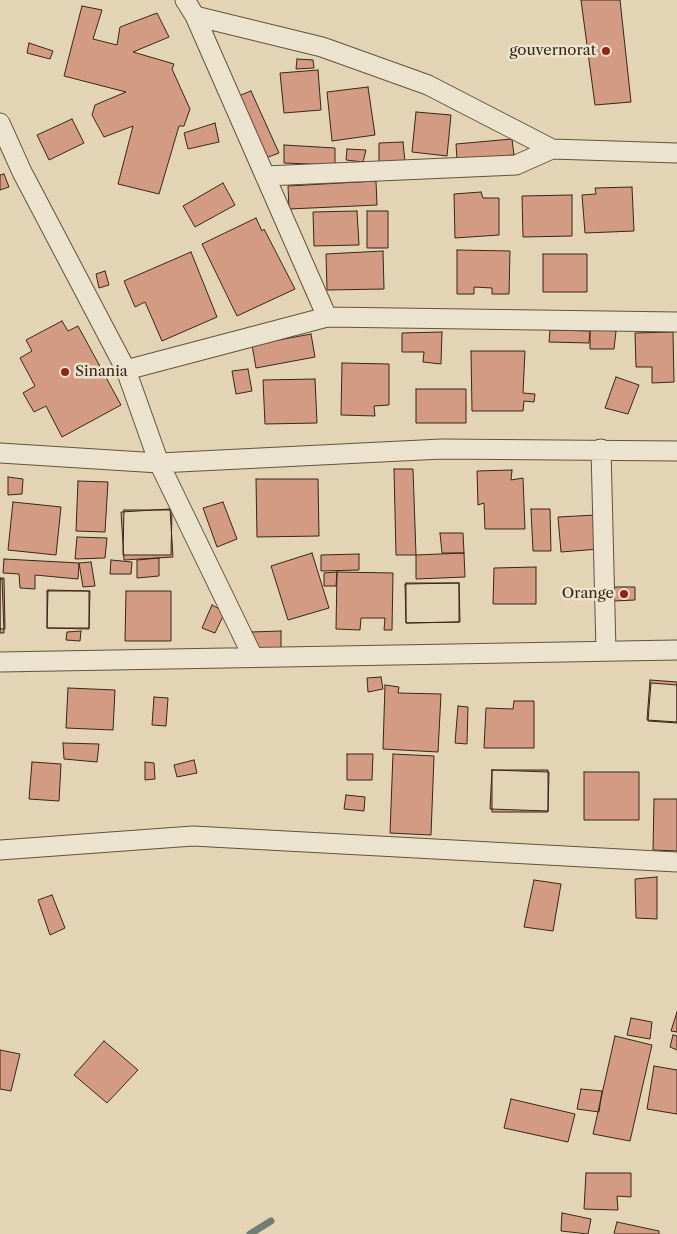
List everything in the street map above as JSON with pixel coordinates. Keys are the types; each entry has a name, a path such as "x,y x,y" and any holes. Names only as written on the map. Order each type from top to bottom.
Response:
{"street":[{"path":"185,0 195,16 327,317"},
{"path":"195,16 322,47 428,85 552,149"},
{"path":"0,123 22,172 126,370 159,463 253,657"},
{"path":"265,176 516,164 552,149 677,153"},
{"path":"126,370 327,317 677,322"},
{"path":"0,453 159,463 442,449 677,451"},
{"path":"601,449 606,651"},
{"path":"0,662 677,650"},
{"path":"0,850 193,836 677,862"}],"building":[{"name":"gouvernorat","path":"581,0 620,0 631,102 595,105"},
{"path":"82,6 102,10 93,39 117,45 120,27 157,13 169,37 133,52 174,64 172,69 190,109 184,126 179,126 159,194 118,184 133,126 104,137 92,115 95,105 126,92 64,76"},
{"path":"29,43 53,51 50,59 27,53"},
{"path":"297,59 313,60 314,68 296,69"},
{"path":"318,70 321,110 284,113 280,73"},
{"path":"368,87 375,135 332,141 327,92"},
{"path":"251,91 279,153 263,159 236,97"},
{"path":"416,112 451,115 447,156 412,152"},
{"path":"72,119 84,143 49,160 37,135"},
{"path":"215,123 219,142 188,149 184,133"},
{"path":"512,139 514,155 457,160 456,144"},
{"path":"403,142 405,162 379,163 379,143"},
{"path":"284,145 335,148 335,165 284,163"},
{"path":"347,149 366,150 363,162 346,160"},
{"path":"4,174 9,187 0,190 0,175"},
{"path":"376,181 377,205 289,209 288,186"},
{"path":"223,183 235,205 195,227 183,206"},
{"path":"632,187 634,231 585,233 582,195 596,194 595,188"},
{"path":"481,192 483,198 499,198 499,235 455,238 454,194"},
{"path":"572,195 572,236 523,237 522,196"},
{"path":"357,211 359,245 314,246 313,212"},
{"path":"367,211 388,211 388,248 367,248"},
{"path":"256,218 262,231 264,229 295,289 237,316 202,244"},
{"path":"457,250 510,251 509,294 492,294 492,288 474,287 474,294 457,294"},
{"path":"383,251 384,289 327,290 326,254"},
{"path":"191,252 217,317 162,341 145,302 135,307 124,281"},
{"path":"543,254 587,254 587,292 543,292"},
{"path":"105,271 109,285 99,288 96,274"},
{"name":"Sinania","path":"62,321 68,331 78,326 121,405 62,437 46,406 34,412 23,393 35,386 20,358 32,351 26,340"},
{"path":"590,329 616,331 614,349 590,349"},
{"path":"550,330 590,331 589,343 549,342"},
{"path":"442,332 441,364 423,362 424,352 402,352 402,333"},
{"path":"673,332 674,382 652,383 652,367 636,367 635,333"},
{"path":"311,334 315,357 256,368 252,345"},
{"path":"471,351 525,351 523,393 535,394 534,402 524,401 523,411 472,411"},
{"path":"342,363 389,364 389,405 374,406 375,416 341,415"},
{"path":"248,369 252,391 236,394 232,371"},
{"path":"616,377 639,385 628,414 605,408"},
{"path":"315,379 317,423 265,424 263,380"},
{"path":"416,389 466,389 466,423 416,423"},
{"path":"394,469 413,469 416,555 396,555"},
{"path":"512,470 511,480 523,478 525,529 485,529 484,503 478,505 477,471"},
{"path":"8,477 23,479 22,494 8,495"},
{"path":"256,479 318,479 319,536 257,537"},
{"path":"78,481 108,482 105,532 76,531"},
{"path":"13,502 61,507 56,555 8,550"},
{"path":"223,502 237,539 217,547 203,508"},
{"path":"170,509 173,557 124,560 121,512"},
{"path":"531,509 550,509 551,551 533,551"},
{"path":"124,510 172,510 171,555 123,555"},
{"path":"596,515 599,549 561,552 558,517"},
{"path":"440,533 463,533 464,553 442,553"},
{"path":"77,537 107,538 105,558 75,559"},
{"path":"312,553 329,608 288,620 271,566"},
{"path":"464,553 465,577 416,579 416,555"},
{"path":"359,554 359,570 321,571 321,555"},
{"path":"159,558 159,576 137,578 137,560"},
{"path":"4,559 79,563 78,579 35,575 35,589 20,588 19,574 3,573"},
{"path":"111,560 132,562 131,574 110,574"},
{"path":"91,562 95,586 83,587 79,563"},
{"path":"536,567 536,604 493,604 494,568"},
{"path":"337,572 393,573 392,630 384,630 385,618 361,618 360,630 336,629"},
{"path":"337,572 336,586 324,586 324,573"},
{"path":"0,578 4,578 5,629 0,629"},
{"path":"2,579 4,633 0,633 0,580"},
{"path":"406,583 459,583 460,622 406,623"},
{"path":"459,583 459,622 406,623 405,584"},
{"name":"Orange","path":"614,587 635,587 635,600 614,601"},
{"path":"48,590 90,591 89,629 47,628"},
{"path":"47,591 89,591 89,628 47,628"},
{"path":"126,591 171,591 171,641 125,641"},
{"path":"212,605 225,612 215,633 202,628"},
{"path":"81,631 80,641 66,640 67,632"},
{"path":"281,631 281,648 252,648 251,632"},
{"path":"381,677 383,689 368,692 367,678"},
{"path":"650,680 677,682 677,722 647,720"},
{"path":"651,683 677,685 677,723 648,721"},
{"path":"385,685 399,687 398,693 441,694 438,752 383,749"},
{"path":"68,688 115,690 113,730 66,728"},
{"path":"154,697 168,698 166,726 152,725"},
{"path":"514,701 534,701 534,748 484,748 486,708 513,709"},
{"path":"458,706 468,707 467,744 455,743"},
{"path":"63,743 99,744 97,762 64,759"},
{"path":"347,754 373,754 372,780 347,780"},
{"path":"393,754 434,756 431,835 390,833"},
{"path":"194,760 197,773 177,777 174,765"},
{"path":"32,762 61,764 59,801 29,799"},
{"path":"145,762 154,763 155,779 145,780"},
{"path":"492,770 549,772 548,811 490,809"},
{"path":"492,770 548,770 548,812 492,812"},
{"path":"584,772 639,772 639,820 584,820"},
{"path":"346,795 365,797 364,811 344,809"},
{"path":"654,799 677,799 677,851 653,850"},
{"path":"657,877 657,919 636,918 635,879"},
{"path":"534,880 561,884 553,931 524,927"},
{"path":"52,895 65,928 50,935 38,900"},
{"path":"677,1012 677,1032 671,1031"},
{"path":"631,1018 652,1022 650,1039 627,1035"},
{"path":"673,1035 677,1036 677,1050 670,1047"},
{"path":"615,1036 652,1045 630,1141 593,1134"},
{"path":"104,1041 138,1070 107,1103 74,1075"},
{"path":"0,1050 20,1054 11,1091 0,1089"},
{"path":"654,1066 677,1070 677,1114 647,1109"},
{"path":"581,1089 602,1091 599,1112 577,1109"},
{"path":"511,1099 575,1114 568,1142 504,1128"},
{"path":"586,1173 631,1173 631,1197 617,1196 618,1210 584,1209"},
{"path":"562,1213 591,1219 588,1234 561,1231"},
{"path":"617,1222 659,1231 659,1234 616,1234 614,1233"}],"waterway":[{"path":"250,1234 271,1221"}],"place":[{"name":"gouvernorat","path":"606,51"},
{"name":"Sinania","path":"65,372"},
{"name":"Orange","path":"624,594"}]}
